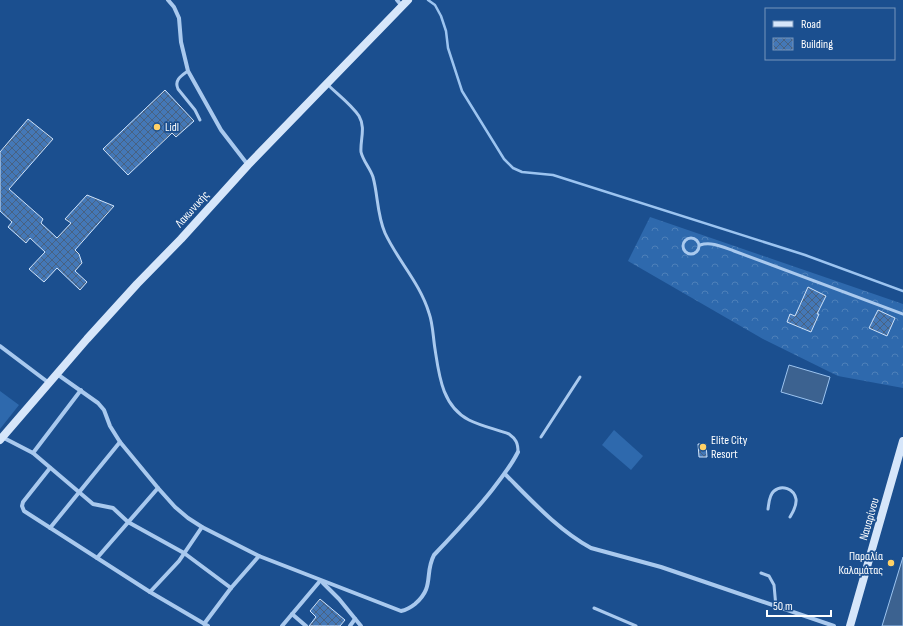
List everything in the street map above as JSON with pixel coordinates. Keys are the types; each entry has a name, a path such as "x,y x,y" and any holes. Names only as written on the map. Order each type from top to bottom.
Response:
{"main road":[{"name":"Λακωνικής","path":"1,439 137,284 403,3"},
{"name":"Ναυαρίνου","path":"850,626 903,441"}],"street":[{"path":"168,0 174,7 179,18 181,42 188,70 220,130 248,165"},
{"path":"0,346 50,383"},
{"path":"57,374 98,403 104,410 110,426 120,442 175,507 188,518 202,527 259,556 400,611 411,608 424,595 428,586 431,561 434,555 466,521 512,464 518,452"},
{"path":"33,453 81,390"},
{"path":"1,439 33,453 79,494 93,504 113,508 128,522 184,553 231,588"},
{"path":"50,528 120,442"},
{"path":"50,468 23,502 22,506 24,511 150,592 206,625 231,588 259,556"},
{"path":"504,474 550,518 581,543 591,548 655,566 834,626"},
{"path":"97,558 158,488"},
{"path":"150,592 179,561 202,527"},
{"path":"282,626 320,581"},
{"path":"320,581 335,595 361,626"},
{"path":"292,614 306,626"},
{"path":"350,626 355,620"}],"lane":[{"path":"188,70 179,78 176,85 195,110 200,120"},
{"path":"327,84 356,112 362,124 361,152 372,174 381,223 385,234 419,288 425,301 430,315 438,368 444,394 459,414 468,420 509,434 515,438 518,444 518,452"},
{"path":"700,245 697,240 692,238 686,240 683,245 684,250 689,254 694,254 700,245 706,243 712,244 903,314"},
{"path":"541,437 580,377"},
{"path":"768,509 770,496 774,491 780,488 787,488 793,492 796,498 796,505 790,517"},
{"path":"761,572 769,576 774,585 776,607"},
{"path":"594,608 636,626"}],"green space":[{"path":"650,217 903,304 903,388 838,376 763,339 628,261"},
{"path":"0,391 19,405 0,429"},
{"path":"614,430 643,456 631,470 602,445"}],"shaded area":[{"path":"789,365 830,377 822,404 781,392"},
{"path":"903,557 903,626 882,626"}],"building":[{"name":"Lidl","path":"165,90 194,121 176,137 172,133 128,175 103,149"},
{"path":"28,119 53,139 9,189 43,219 41,223 57,238 71,223 65,219 87,195 114,206 75,250 79,254 82,263 75,271 87,282 80,290 57,268 44,282 29,269 45,252 30,238 26,243 8,227 12,222 0,211 0,152"},
{"path":"808,287 826,296 817,314 819,314 811,332 787,322 790,314 795,316"},
{"path":"878,310 895,318 887,336 869,328"},
{"path":"698,444 706,444 707,457 699,457"},
{"path":"320,599 345,620 340,626 309,626 316,617 310,611"}],"waterway":[{"path":"428,0 435,5 441,16 446,31 448,48 462,91 504,159 513,168 522,172 553,175 805,255 903,291"}],"place":[{"name":"Lidl","path":"157,127"},
{"name":"Elite City Resort","path":"703,447"},
{"name":"Παραλία Καλαμάτας","path":"891,563"}]}
